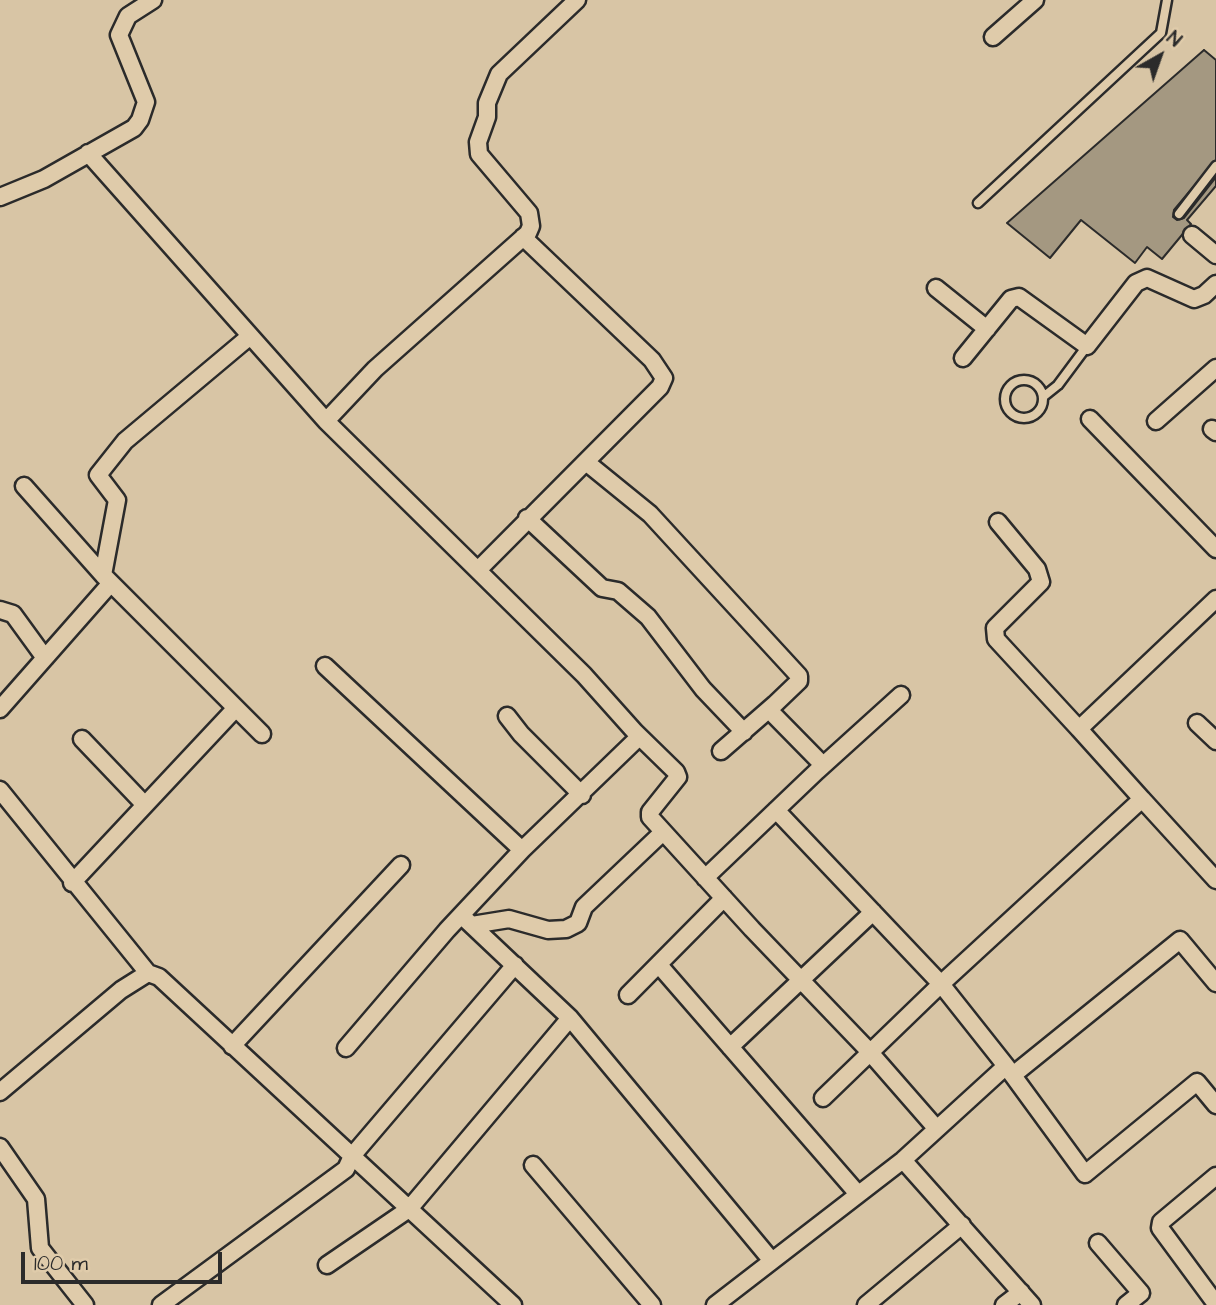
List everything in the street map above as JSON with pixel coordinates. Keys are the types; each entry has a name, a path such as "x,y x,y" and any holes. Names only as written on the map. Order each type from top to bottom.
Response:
{"street":[{"path":"0,197 44,179 134,128 146,109 146,102 119,35 128,16 153,0"},
{"path":"326,421 375,369 523,237 531,226 529,213 479,154 478,142 487,117 487,103 499,74 577,0"},
{"path":"993,37 1035,0"},
{"path":"88,153 326,421 584,675 678,777 650,812 663,832 870,1053 936,1128"},
{"path":"1192,235 1216,255"},
{"path":"478,570 660,387 664,377 652,360 523,237"},
{"path":"963,358 1011,299 1019,297 1087,346 1136,284 1147,278 1194,299 1204,295 1216,284"},
{"path":"936,288 987,329"},
{"path":"0,709 45,658 107,579 117,500 97,475 125,441 249,337"},
{"path":"1156,421 1216,368"},
{"path":"1090,419 1216,550"},
{"path":"586,462 650,514 796,672 799,681 722,751"},
{"path":"24,486 107,579 262,734"},
{"path":"527,518 602,588 618,591 648,617 703,690 744,732"},
{"path":"998,522 1037,569 1041,582 995,628 996,639 1216,880"},
{"path":"1079,729 1216,599"},
{"path":"0,610 12,614 45,658"},
{"path":"325,666 522,850"},
{"path":"705,878 822,765 901,695"},
{"path":"72,883 236,708"},
{"path":"769,710 822,765"},
{"path":"507,716 582,795"},
{"path":"1197,723 1216,741"},
{"path":"346,1048 467,920 522,850 582,795 639,737"},
{"path":"82,739 145,805"},
{"path":"0,790 72,883 148,973 159,977 513,1305"},
{"path":"823,1098 941,984 1142,799"},
{"path":"776,810 941,984 1010,1070 1085,1174 1197,1082 1216,1105"},
{"path":"467,920 509,919 548,930 566,929 578,923 584,906 663,832"},
{"path":"232,1046 401,866"},
{"path":"628,995 724,898"},
{"path":"730,1047 873,912"},
{"path":"467,920 570,1017 772,1261"},
{"path":"722,1303 903,1160 936,1128 1180,940 1216,983"},
{"path":"161,1305 346,1170 352,1156 514,965"},
{"path":"659,965 858,1194"},
{"path":"0,1092 121,990 148,973"},
{"path":"327,1265 409,1209 570,1017"},
{"path":"0,1147 36,1199 40,1248 85,1305"},
{"path":"903,1160 1032,1305"},
{"path":"533,1165 652,1305"},
{"path":"1214,1297 1160,1228 1161,1222 1216,1176"},
{"path":"866,1305 962,1226"},
{"path":"1098,1243 1141,1293 1126,1305"},
{"path":"1004,1305 1021,1292"}],"lane":[{"path":"978,202 1161,33 1167,0"},
{"path":"1178,214 1216,166"},
{"path":"1043,397 1039,386 1020,380 1006,393 1005,403 1010,412 1018,418 1037,414 1043,397 1058,385 1087,346"}],"building":[{"path":"1204,50 1216,60 1216,160 1174,210 1173,217 1177,220 1184,218 1216,177 1216,186 1187,220 1191,224 1162,259 1147,247 1135,263 1081,220 1050,258 1007,223"}]}
